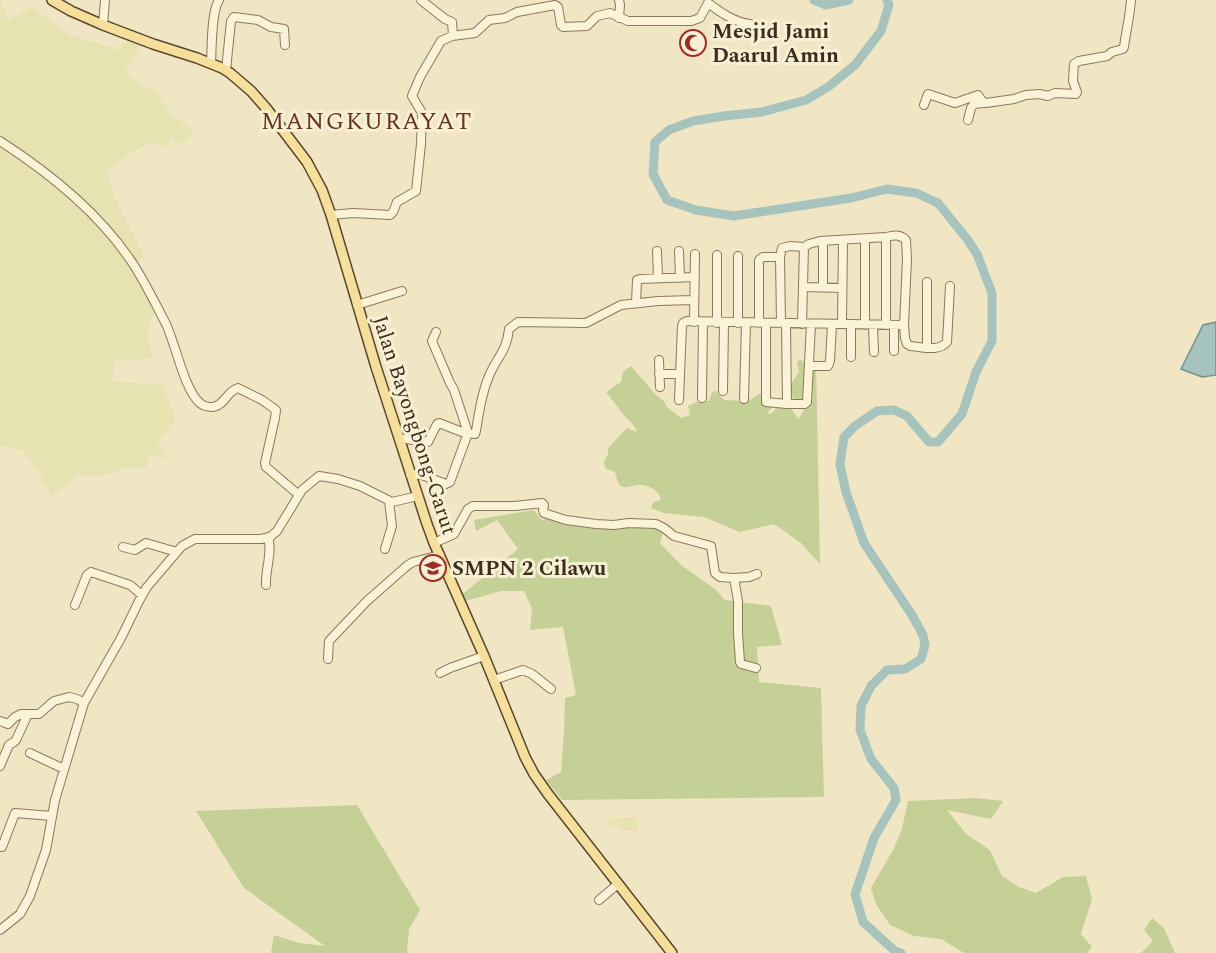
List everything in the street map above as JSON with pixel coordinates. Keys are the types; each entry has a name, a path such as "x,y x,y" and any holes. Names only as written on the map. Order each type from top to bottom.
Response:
{"main road":[{"name":"Jalan Bayongbong-Garut","path":"52,0 104,25 226,70 266,108 307,162 322,190 331,215 410,474 434,543 525,757 534,774 672,953"}],"street":[{"path":"104,25 105,0"},
{"path":"211,63 215,15 219,0"},
{"path":"421,0 445,19 451,21 453,36"},
{"path":"619,0 620,18"},
{"path":"968,120 974,104 1014,99 1026,95 1048,96 1055,93 1070,95 1077,93 1073,81 1074,64 1107,56 1124,47 1131,0"},
{"path":"331,215 353,213 390,215 397,202 416,191 422,113 412,96 441,41 445,38 475,33 489,20 555,5 558,7 563,27 587,26 600,14 610,14 628,21 691,21 700,18 708,3 720,13 750,24"},
{"path":"226,70 231,21 234,17 254,19 284,30 285,45"},
{"path":"924,105 928,94 953,103 978,95 983,103"},
{"path":"0,141 63,187 115,238 130,259 170,331 183,373 201,404 218,405 232,390 238,388 262,399 276,410 266,467 299,495"},
{"path":"787,404 780,257 782,248 804,247 823,241 902,236 906,240 904,325 905,338 910,346 937,348 944,346 947,342 950,286"},
{"path":"886,237 890,325 894,351"},
{"path":"865,239 869,325 874,352"},
{"path":"843,240 843,288 851,357"},
{"path":"823,241 823,287"},
{"path":"780,257 763,257 759,260 766,402 806,404 809,366 803,287 804,247"},
{"path":"657,251 658,278"},
{"path":"679,251 680,278"},
{"path":"695,254 694,300 699,322 702,398"},
{"path":"717,255 723,391"},
{"path":"738,256 744,399"},
{"path":"636,303 637,280 695,277"},
{"path":"927,282 927,347"},
{"path":"803,287 843,288"},
{"path":"357,305 402,291"},
{"path":"399,438 428,441 439,423 475,434 488,379 506,346 509,329 518,322 586,323 621,305 694,300"},
{"path":"680,400 682,326 687,321 904,325"},
{"path":"809,366 828,366 832,324"},
{"path":"410,474 446,484 450,482 468,433 454,390 432,341 436,332"},
{"path":"659,360 660,387"},
{"path":"659,374 680,374"},
{"path":"0,930 20,914 30,896 46,850 64,769 84,703 121,638 142,595 182,546 195,539 268,537 277,531 304,488 319,476 360,486 389,501 418,496"},
{"path":"385,549 392,526 389,501"},
{"path":"434,543 454,534 470,507 542,503 544,513 566,520 614,525 656,524 674,536 711,546 715,573 720,577 749,577 757,574"},
{"path":"266,585 270,546 268,537"},
{"path":"123,547 135,550 146,543 177,552"},
{"path":"328,659 329,641 368,601 408,565 440,555"},
{"path":"75,606 87,575 91,572 129,585 142,595"},
{"path":"734,578 738,601 740,662 756,668"},
{"path":"440,673 484,656"},
{"path":"494,680 523,670 551,689"},
{"path":"0,721 8,724 19,715 39,714 54,701 69,697 84,703"},
{"path":"0,766 9,745 16,740 28,714"},
{"path":"30,753 64,769"},
{"path":"0,847 2,847 15,813 52,816"},
{"path":"599,900 618,884"}],"shaded area":[{"path":"0,0 9,20 32,7 69,35 118,49 128,38 141,45 125,71 135,80 156,92 171,114 194,131 183,144 171,138 166,148 153,143 134,150 107,172 116,200 144,256 130,267 157,313 151,316 147,333 153,358 115,361 112,381 163,385 175,416 171,429 157,440 169,460 150,455 146,468 125,468 105,475 77,475 52,497 23,451 0,446"},
{"path":"614,817 620,819 636,817 638,831 619,830 620,820 618,826 610,827 607,821"}],"green space":[{"path":"802,360 804,363 813,364 816,361 820,564 801,543 774,524 740,532 704,517 664,513 651,508 653,502 661,499 654,490 640,485 623,487 615,472 605,468 604,462 608,448 627,428 637,432 606,392 621,382 623,372 631,366 667,407 681,418 690,415 688,406 702,400 709,401 712,392 716,391 724,400 748,401 770,390 769,400 773,407 768,412 770,414 773,412 784,397 798,419 804,411 803,407 794,401 789,387 799,372 797,361"},
{"path":"534,510 542,520 553,516 664,529 660,543 681,565 715,589 725,600 771,606 782,645 757,647 759,682 821,688 824,797 562,800 546,780 561,772 565,698 576,695 563,627 530,630 532,609 524,591 501,591 466,601 461,591 464,593 518,549 497,520 476,531 474,520"},
{"path":"976,798 1003,801 991,819 947,810 966,834 990,850 1002,876 1019,887 1036,893 1063,877 1086,876 1092,899 1081,934 1092,947 1087,953 964,953 941,939 914,936 890,925 876,904 871,888 894,848 902,829 908,801"},
{"path":"357,805 420,910 409,929 407,953 271,953 274,935 299,943 325,946 244,888 196,811"},
{"path":"1152,918 1164,928 1175,953 1141,953 1153,941 1144,930"}],"water":[{"path":"1216,322 1216,375 1202,377 1181,369 1203,325"}],"waterway":[{"path":"814,0 826,5 849,0"},
{"path":"887,0 889,5 881,31 855,65 828,87 806,100 762,112 693,121 669,130 655,142 653,174 667,200 696,210 734,216 851,198 887,189 916,193 938,203 967,239 977,254 992,293 992,341 976,372 962,414 938,442 929,442 907,416 894,410 877,411 855,426 844,437 840,464 846,492 864,543 912,615 923,635 925,645 921,659 905,669 887,670 871,686 861,706 860,730 871,759 894,788 896,800 874,838 855,894 863,922 895,951 901,953"}],"place":[{"name":"Mesjid Jami Daarul Amin","path":"693,43"},
{"name":"SMPN 2 Cilawu","path":"433,568"}],"district":[{"name":"MANGKURAYAT","path":"367,121"}]}
